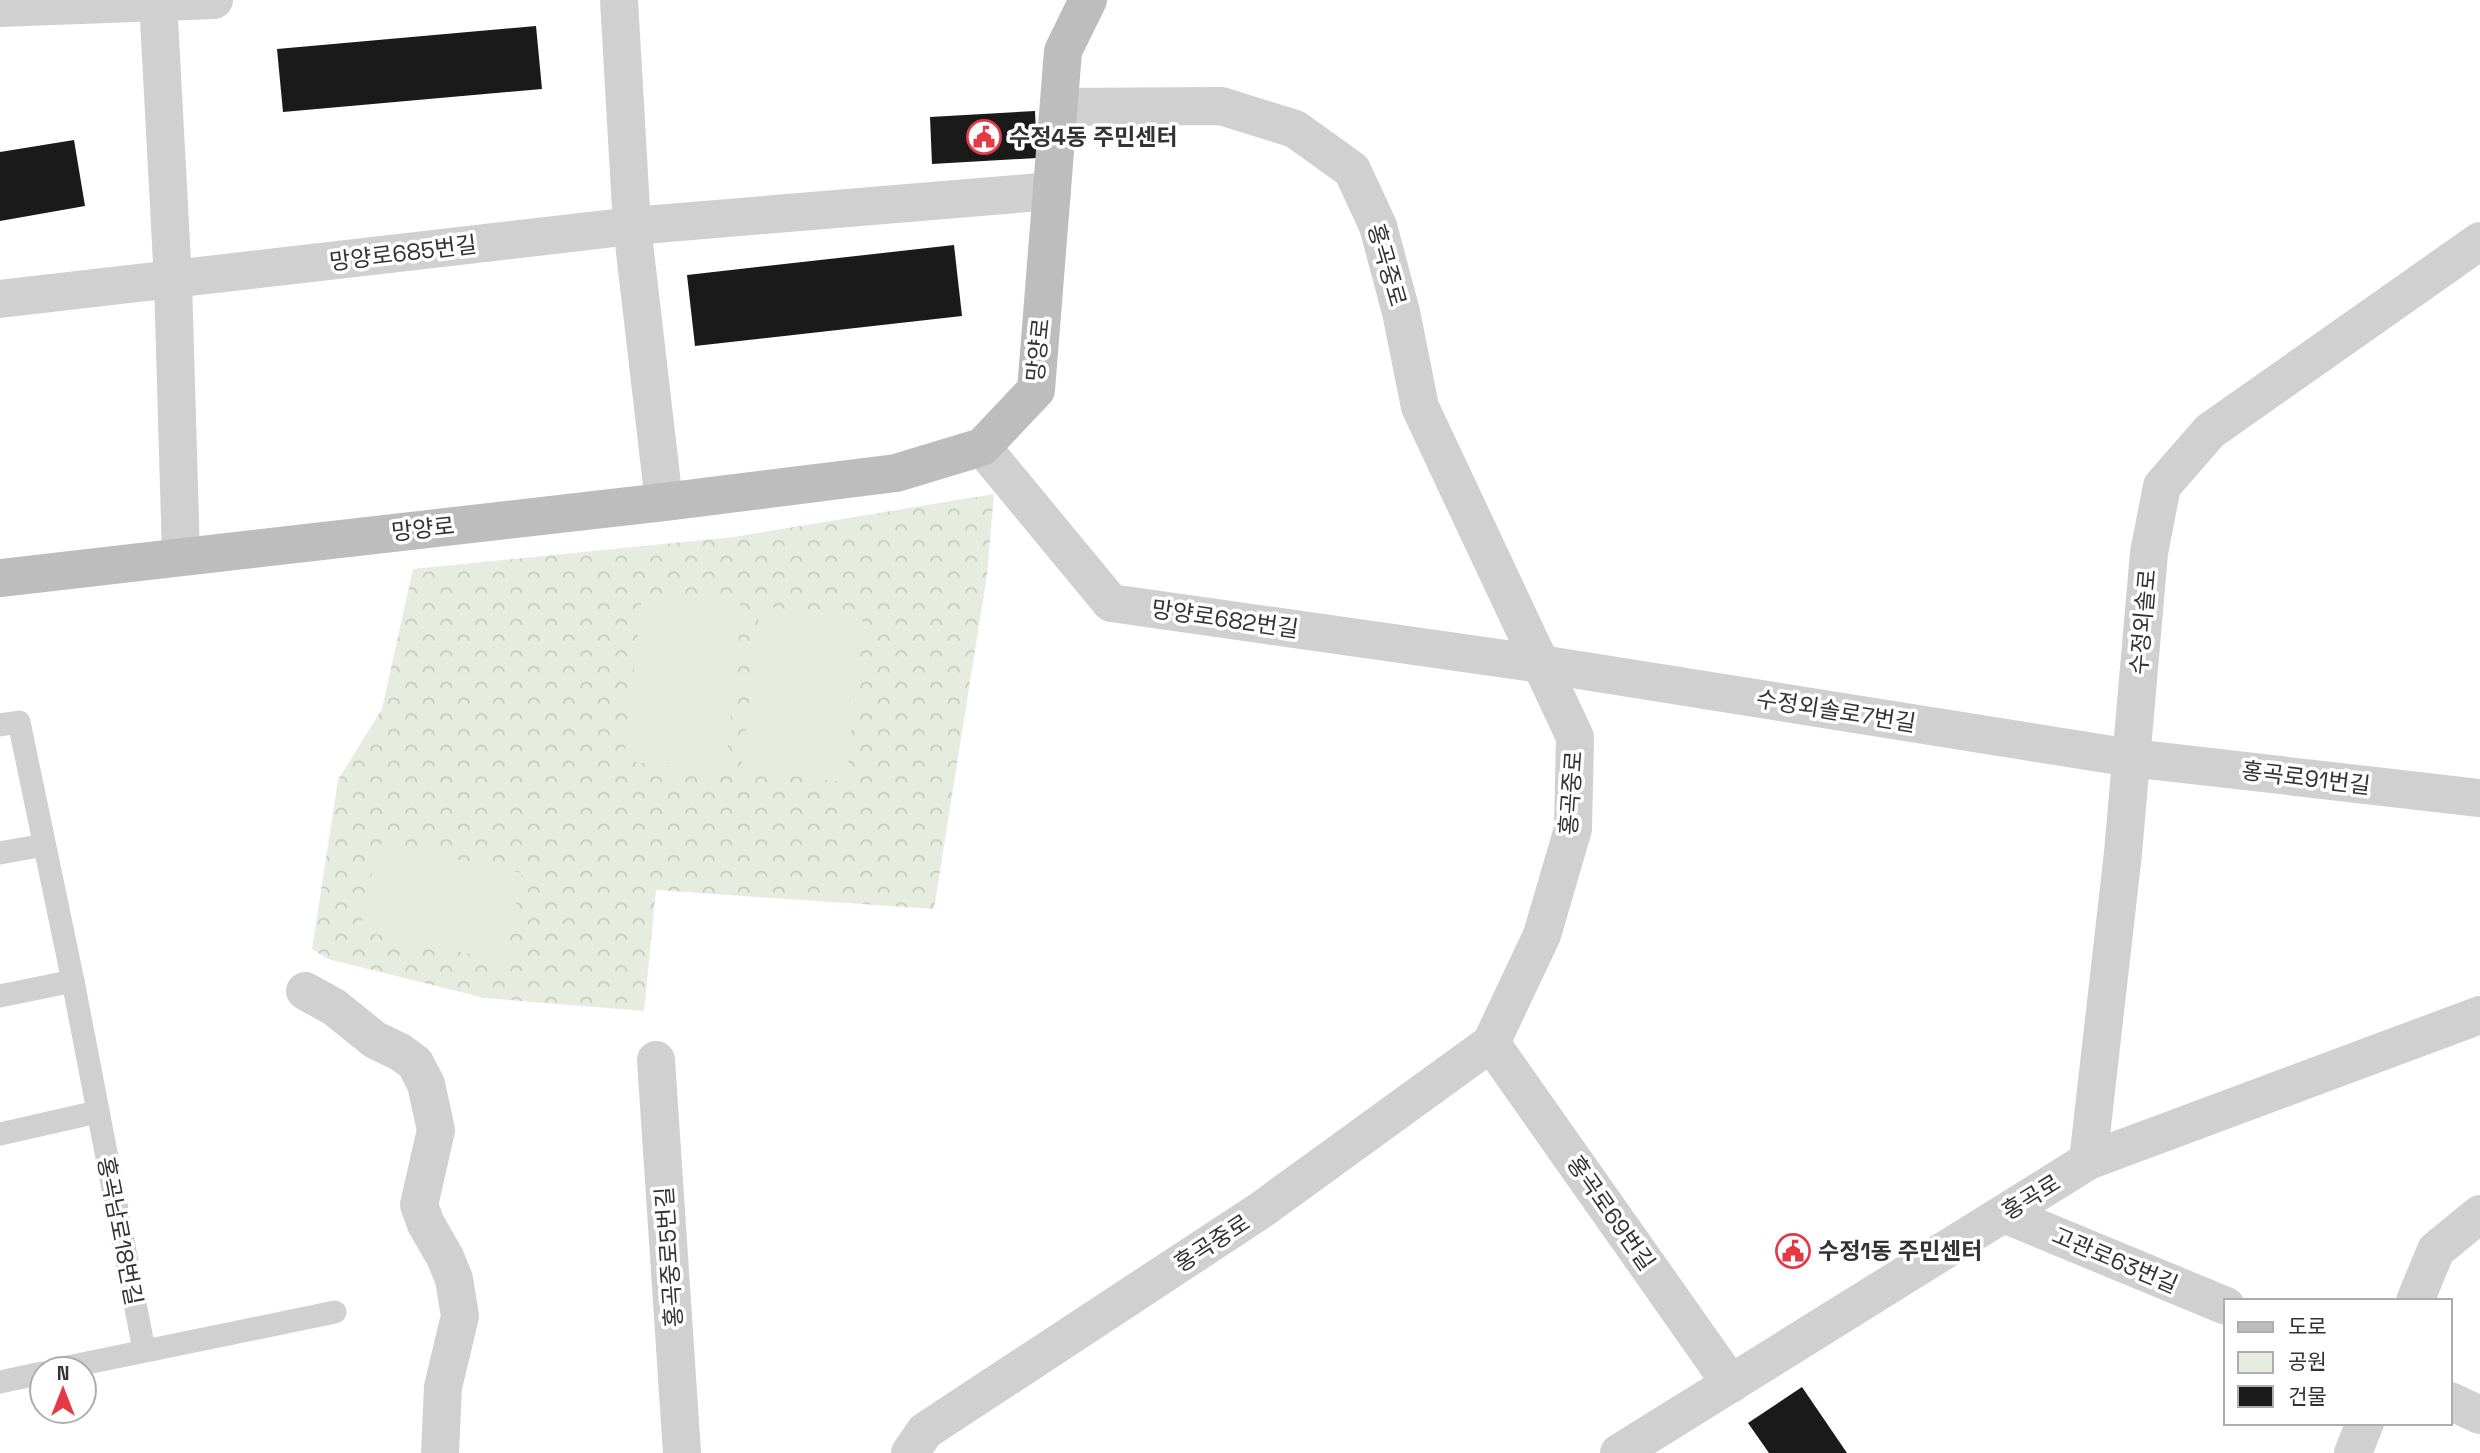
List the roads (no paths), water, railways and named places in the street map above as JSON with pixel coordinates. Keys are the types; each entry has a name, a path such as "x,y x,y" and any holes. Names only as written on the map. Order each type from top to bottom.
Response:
{"main road":[{"name":"망양로","path":"0,578 664,502 896,472 982,447 1036,390 1063,51 1088,0"}],"street":[{"path":"0,8 214,0"},
{"path":"619,0 632,226 664,502"},
{"path":"158,1 173,281 181,556"},
{"name":"홍곡중로","path":"910,1453 925,1431 1261,1210 1491,1043 1542,934 1573,829 1575,737 1420,407 1401,312 1378,226 1352,170 1295,129 1221,106 1059,107"},
{"name":"망양로685번길","path":"0,299 632,226 1052,191"},
{"name":"수정외솔로","path":"2088,1161 2123,853 2149,553 2162,485 2210,431 2480,241"},
{"name":"망양로682번길","path":"982,447 1111,603 1541,664"},
{"name":"수정외솔로7번길","path":"1541,664 2131,758"},
{"name":"홍곡로91번길","path":"2131,758 2480,798"},
{"path":"305,991 334,1007 375,1040 415,1063 425,1084 436,1130 419,1205 425,1224 445,1257 454,1279 460,1316 443,1387 440,1453"},
{"name":"홍곡로","path":"1619,1453 2088,1161 2480,1015"},
{"name":"홍곡로69번길","path":"1491,1043 1731,1384"},
{"name":"홍곡중로5번길","path":"656,1060 682,1453"},
{"name":"고관로63번길","path":"2004,1214 2224,1305"},
{"path":"2416,1299 2436,1250 2480,1214"},
{"path":"2452,1402 2480,1415"},
{"path":"2353,1453 2364,1425"}],"lane":[{"name":"홍곡남로18번길","path":"10,723 44,845 144,1350"},
{"path":"0,853 44,845"},
{"path":"0,996 73,981"},
{"path":"0,1135 97,1112"},
{"path":"98,1360 335,1312"},
{"path":"0,1382 28,1376"}],"place":[{"name":"수정4동 주민센터","path":"984,137"},
{"name":"수정1동 주민센터","path":"1793,1251"}]}
